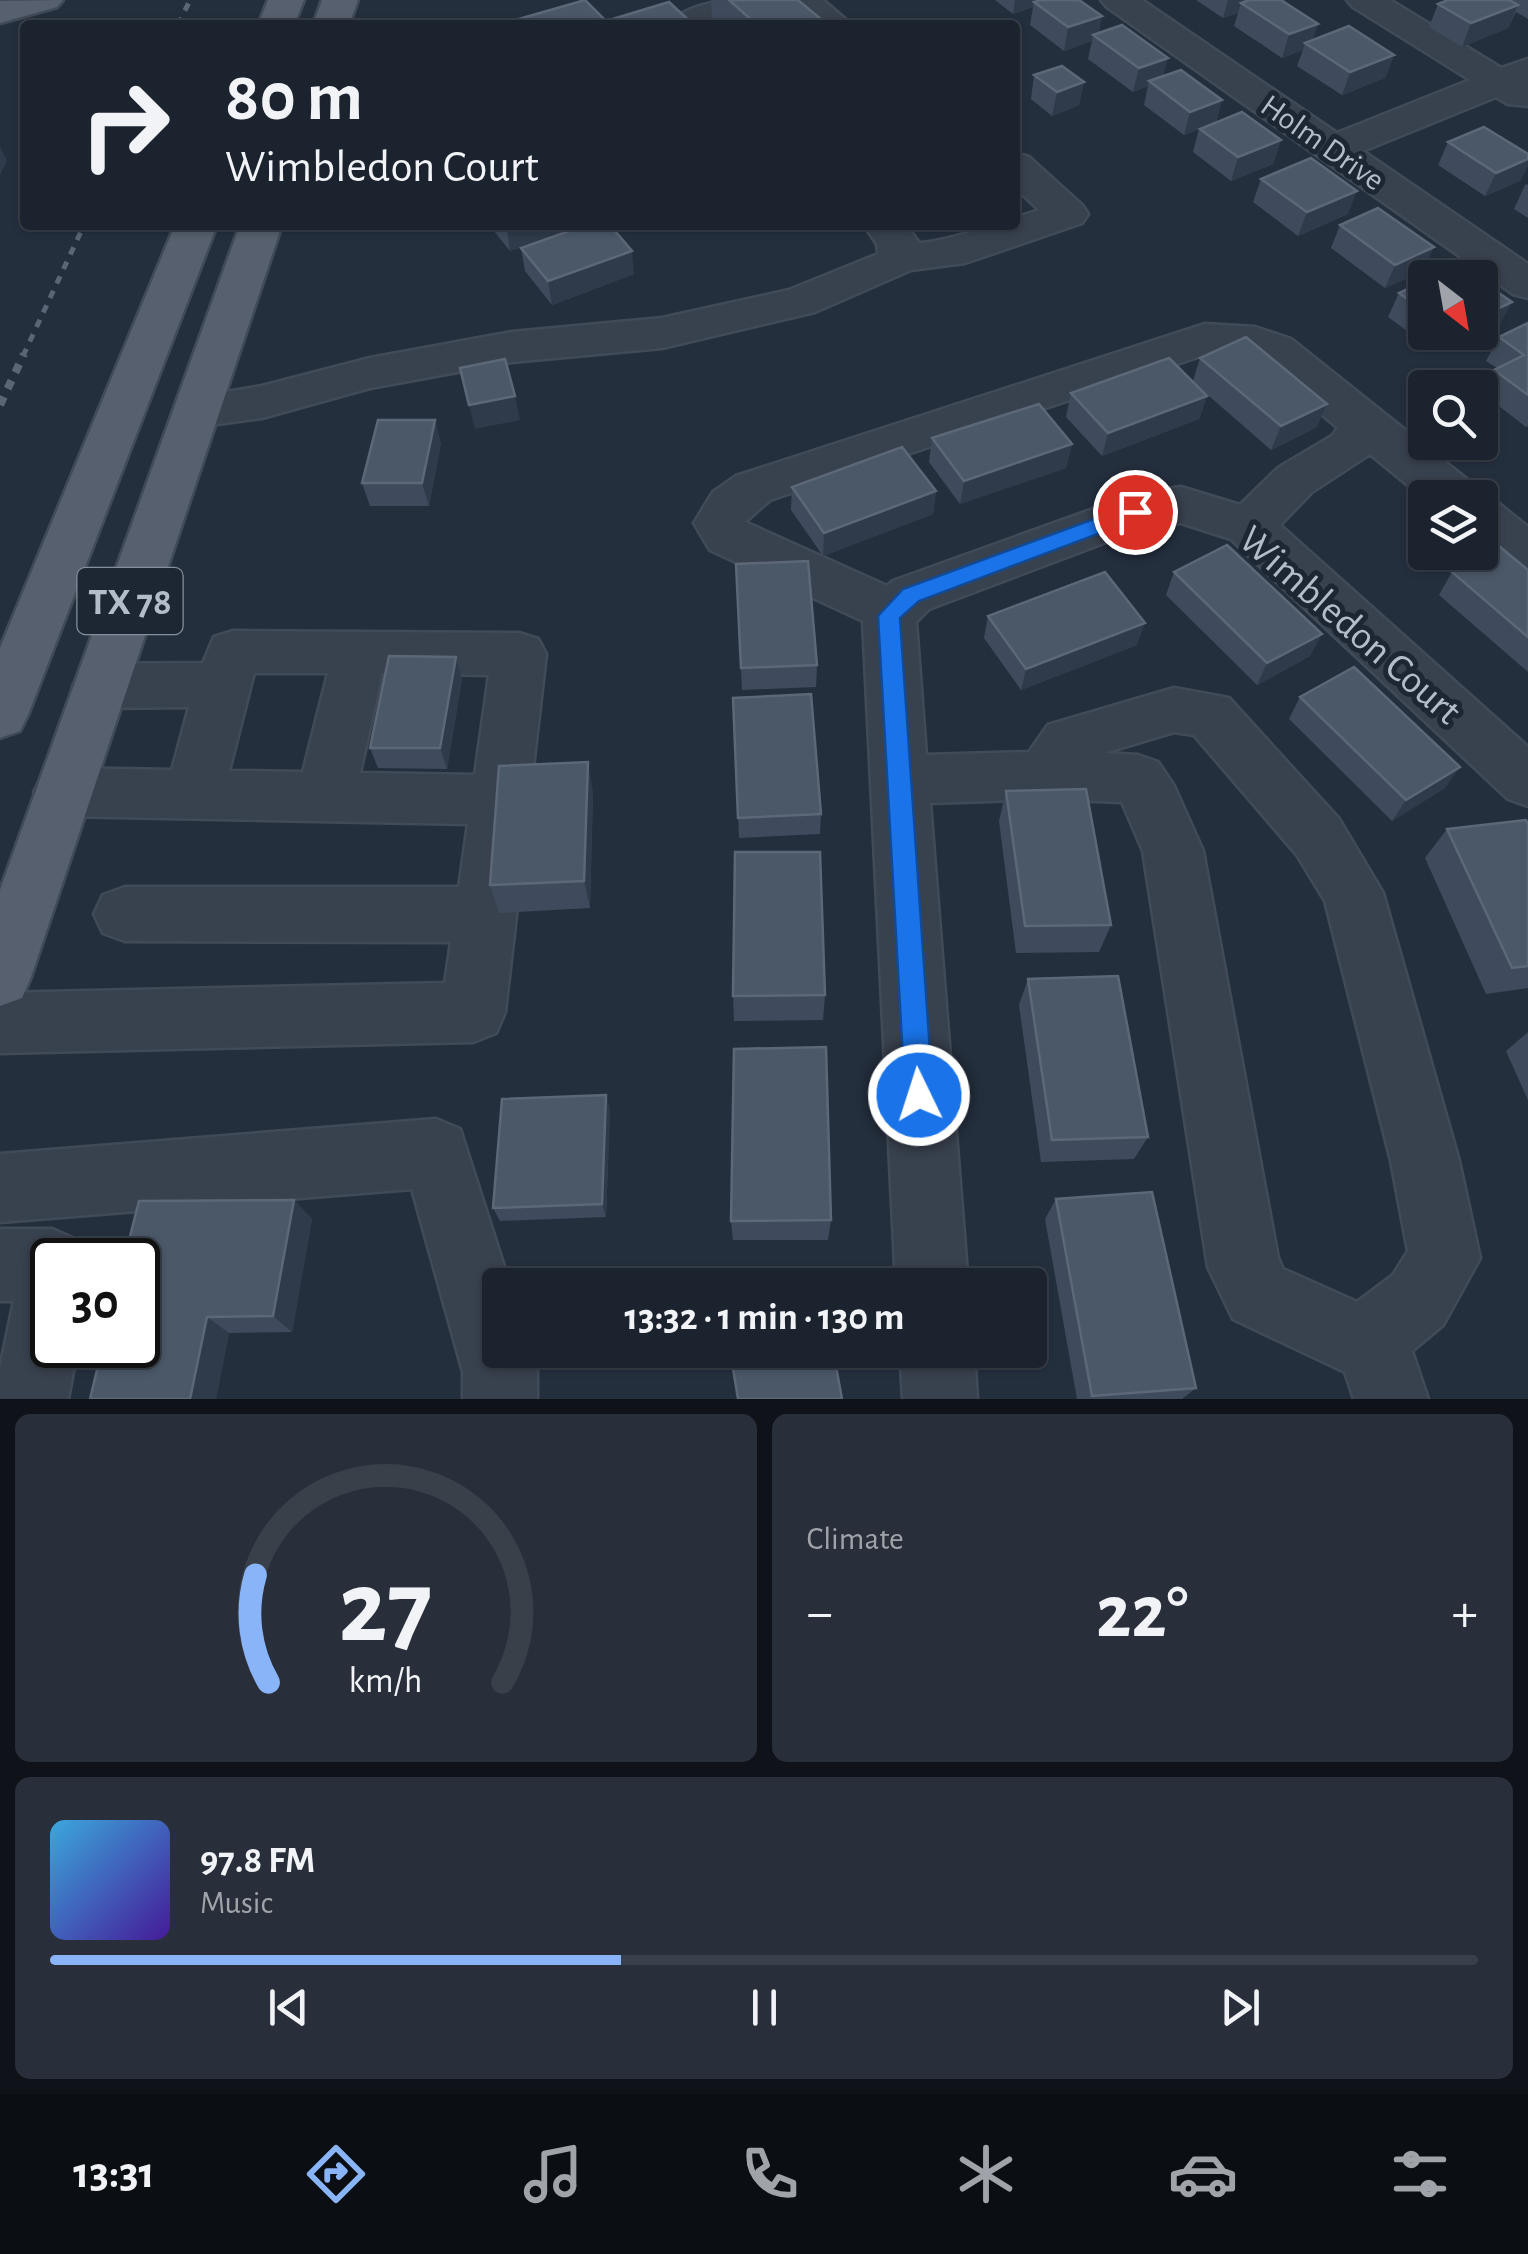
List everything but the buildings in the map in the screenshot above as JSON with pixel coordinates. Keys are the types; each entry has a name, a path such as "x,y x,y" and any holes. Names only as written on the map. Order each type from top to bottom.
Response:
{"main road":[{"path":"0,12 44,0"},
{"name":"TX 78","path":"0,716 194,230"},
{"name":"TX 78","path":"0,976 259,230"}],"street":[{"path":"698,20 763,0"},
{"path":"800,0 827,20"},
{"name":"Holm Drive","path":"1119,0 1528,284"},
{"path":"1365,0 1518,84"},
{"path":"1334,149 1518,84"},
{"path":"196,411 262,402 370,373 512,347 662,333 800,302 888,268 893,242 950,254 1067,214 1020,170"},
{"path":"931,1268 898,780 889,616 894,612 728,537 719,523 730,505 753,488 1205,339 1255,342 1275,350 1435,480"},
{"path":"1249,526 1295,480 1358,439 1363,429 1358,418"},
{"name":"Wimbledon Court","path":"894,612 911,595 1135,512 1180,505 1249,526 1528,782"},
{"path":"1498,531 1528,555"},
{"path":"0,1023 473,1012 518,654 234,652 194,794"},
{"path":"326,797 360,652"},
{"path":"100,686 223,685"},
{"path":"898,780 1045,775 1138,780 1154,803 1173,850 1244,1266 1258,1294 1364,1343 1381,1368 1445,1258 1425,1161 1353,893 1318,837 1209,714 1174,710 1068,741 1045,775"},
{"path":"63,792 500,800"},
{"path":"125,914 486,915"},
{"path":"0,1188 436,1153 500,1372 500,1399"},
{"path":"0,1265 30,1265"},
{"path":"31,1399 37,1368"},
{"path":"938,1368 940,1399"}],"railway":[{"path":"180,20 190,0"},
{"path":"23,356 82,230"},
{"path":"0,405 24,354"}],"route":[{"path":"919,1095 889,616 911,595 1135,512"}]}
